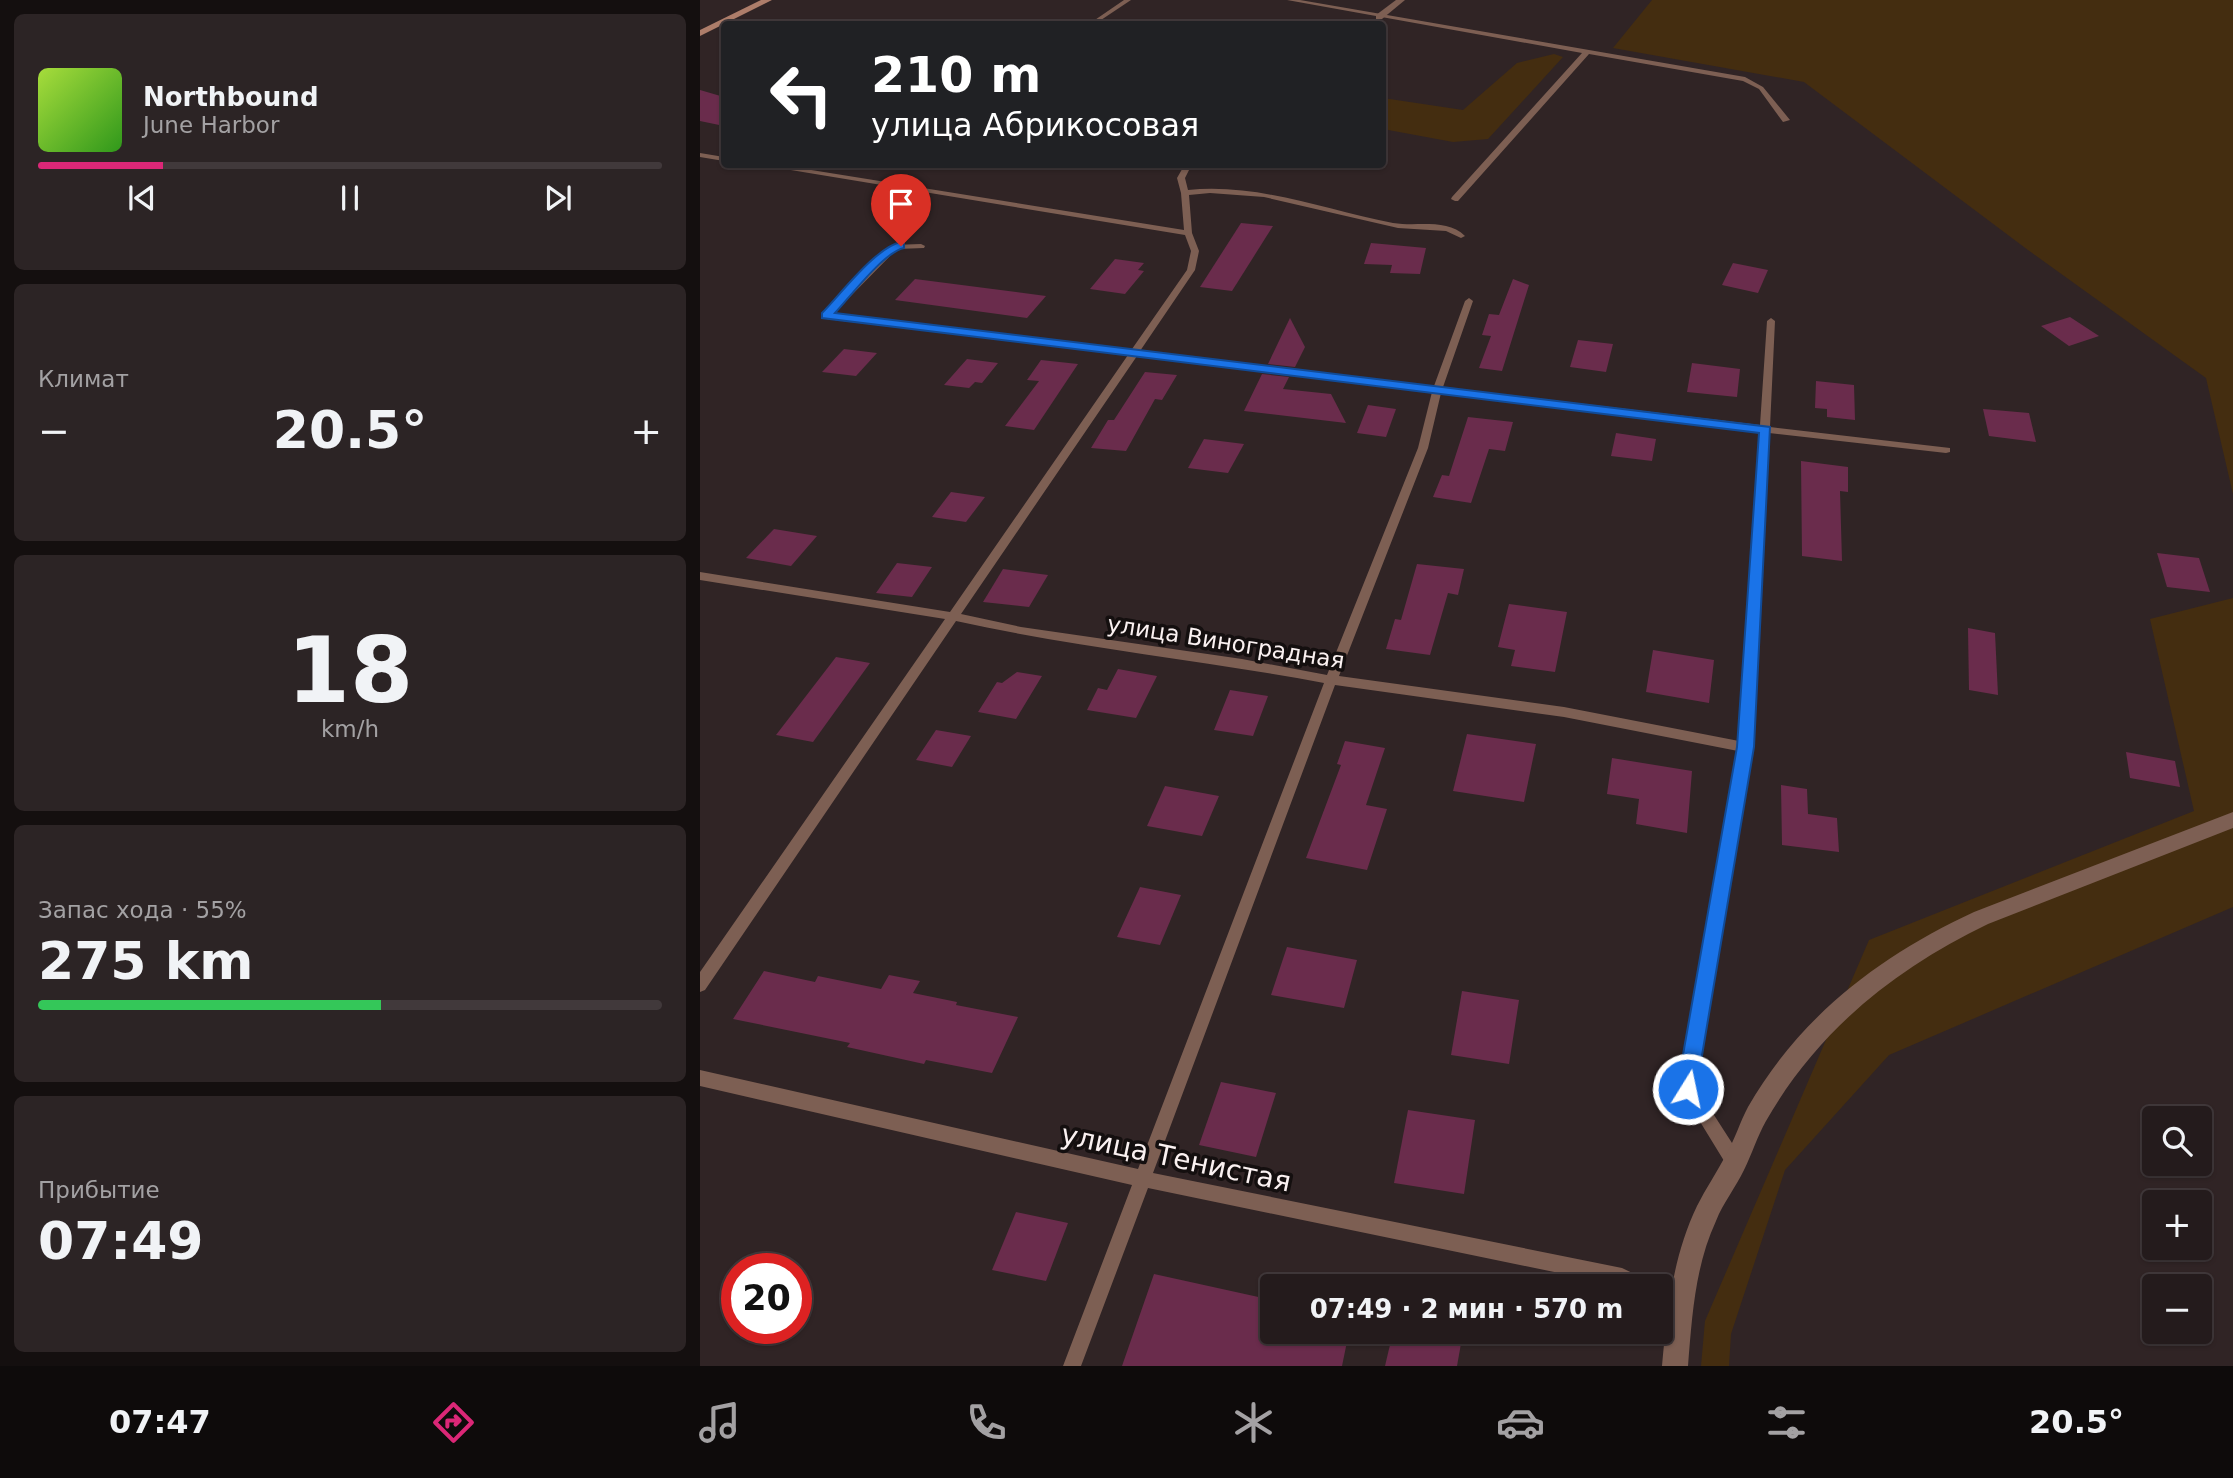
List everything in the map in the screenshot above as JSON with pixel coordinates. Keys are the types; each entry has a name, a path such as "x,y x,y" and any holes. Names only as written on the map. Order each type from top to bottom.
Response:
{"main road":[{"path":"725,21 768,0"},
{"path":"700,33 721,23"}],"street":[{"path":"1379,17 1401,0"},
{"path":"1673,1297 1687,1273 1706,1216 1757,1115 1806,1045 1863,987 1900,959 1942,935 2233,820"},
{"path":"1673,1333 1675,1366"}],"lane":[{"path":"1096,21 1128,0"},
{"path":"1290,0 1745,79 1761,88 1786,120"},
{"path":"1373,21 1379,17"},
{"path":"1455,199 1587,52"},
{"path":"700,155 721,158"},
{"path":"782,168 1188,233"},
{"path":"700,985 1191,270 1195,251 1188,233 1181,178 1187,168"},
{"path":"1185,193 1209,191 1244,194 1401,226 1448,229 1461,236"},
{"path":"921,246 895,247 826,316 1946,450"},
{"path":"1072,1366 1331,680 1423,448 1437,391 1469,301"},
{"path":"1735,1163 1688,1089 1745,747 1771,321"},
{"name":"улица Виноградная","path":"700,576 952,616 1021,631 1242,663 1331,680 1564,712 1745,747"},
{"name":"улица Тенистая","path":"700,1078 1143,1179 1603,1274"}],"shaded area":[{"path":"1652,0 2233,0 2233,494 2206,378 2028,250 1804,82 1613,48"},
{"path":"1554,54 1563,57 1488,139 1453,142 1386,130 1386,98 1463,110 1517,63"},
{"path":"2233,598 2233,907 1889,1055 1785,1170 1731,1334 1729,1366 1701,1366 1705,1321 1869,940 2194,811 2150,619"}],"building":[{"path":"700,90 721,96 721,125 700,121"},
{"path":"1241,223 1273,226 1232,291 1200,287"},
{"path":"1371,243 1426,248 1420,274 1390,273 1392,265 1364,264"},
{"path":"1115,259 1144,263 1138,270 1144,271 1125,294 1090,289"},
{"path":"1733,263 1768,270 1758,293 1722,285"},
{"path":"915,279 1046,296 1027,318 895,300"},
{"path":"1513,279 1529,285 1502,371 1479,368 1491,336 1482,335 1489,314 1499,315"},
{"path":"2070,317 2099,336 2069,346 2041,326"},
{"path":"1290,318 1305,347 1295,367 1268,364"},
{"path":"1578,340 1613,344 1606,372 1570,367"},
{"path":"844,349 877,353 856,376 822,372"},
{"path":"967,359 998,363 982,383 975,382 969,388 944,385"},
{"path":"1041,360 1078,364 1034,430 1005,426 1039,381 1027,380"},
{"path":"1692,363 1740,369 1737,397 1687,392"},
{"path":"1145,372 1177,375 1162,400 1155,399 1126,451 1091,448 1108,420 1114,420"},
{"path":"1262,374 1289,377 1283,389 1331,394 1346,423 1244,411"},
{"path":"1816,381 1854,385 1855,420 1827,417 1827,409 1815,408"},
{"path":"1368,405 1396,409 1386,437 1357,433"},
{"path":"1983,409 2029,413 2036,442 1989,436"},
{"path":"1468,417 1513,422 1505,451 1489,449 1471,503 1433,497 1442,475 1449,476"},
{"path":"1616,433 1656,439 1652,461 1611,456"},
{"path":"1204,439 1244,444 1228,473 1188,468"},
{"path":"1801,461 1848,467 1848,492 1840,491 1842,561 1802,556"},
{"path":"951,492 985,497 966,522 932,517"},
{"path":"774,529 817,536 791,566 746,558"},
{"path":"2157,553 2199,558 2210,592 2167,587"},
{"path":"897,563 932,567 912,597 876,593"},
{"path":"1417,564 1464,569 1458,595 1448,593 1430,655 1386,649 1395,619 1401,620"},
{"path":"1003,569 1048,575 1029,607 983,602"},
{"path":"1509,604 1567,612 1555,672 1511,666 1515,650 1498,647"},
{"path":"1968,628 1995,633 1998,695 1969,690"},
{"path":"1653,650 1714,660 1709,703 1646,692"},
{"path":"836,657 870,663 813,742 776,735"},
{"path":"1118,669 1157,676 1136,718 1087,710 1098,688 1107,690"},
{"path":"1017,672 1042,676 1016,719 978,712 997,682 1002,683"},
{"path":"1230,690 1268,696 1253,736 1214,730"},
{"path":"936,730 971,736 952,767 916,760"},
{"path":"1467,734 1536,744 1524,802 1453,791"},
{"path":"1345,741 1385,748 1366,805 1387,809 1367,870 1306,858 1341,765 1337,764"},
{"path":"2126,752 2175,761 2180,787 2130,778"},
{"path":"1612,758 1692,771 1687,833 1636,824 1639,799 1607,794"},
{"path":"1781,785 1807,789 1808,814 1837,818 1839,852 1782,845"},
{"path":"1165,786 1219,796 1202,836 1147,826"},
{"path":"1140,887 1181,895 1160,945 1117,937"},
{"path":"1287,947 1357,960 1344,1008 1271,995"},
{"path":"764,971 815,982 818,976 881,989 889,975 920,981 913,993 957,1002 956,1005 1018,1017 992,1073 926,1060 924,1064 847,1047 850,1043 733,1019"},
{"path":"1462,991 1519,1000 1509,1064 1451,1055"},
{"path":"1221,1082 1276,1093 1256,1157 1199,1145"},
{"path":"1408,1110 1475,1120 1464,1194 1394,1183"},
{"path":"1016,1212 1068,1223 1046,1281 992,1270"},
{"path":"1154,1274 1260,1297 1260,1344 1347,1344 1342,1366 1122,1366"},
{"path":"1390,1344 1461,1344 1457,1366 1385,1366"}],"route":[{"path":"901,246 895,247 879,260 826,316 1766,429 1745,747 1688,1089"}]}
